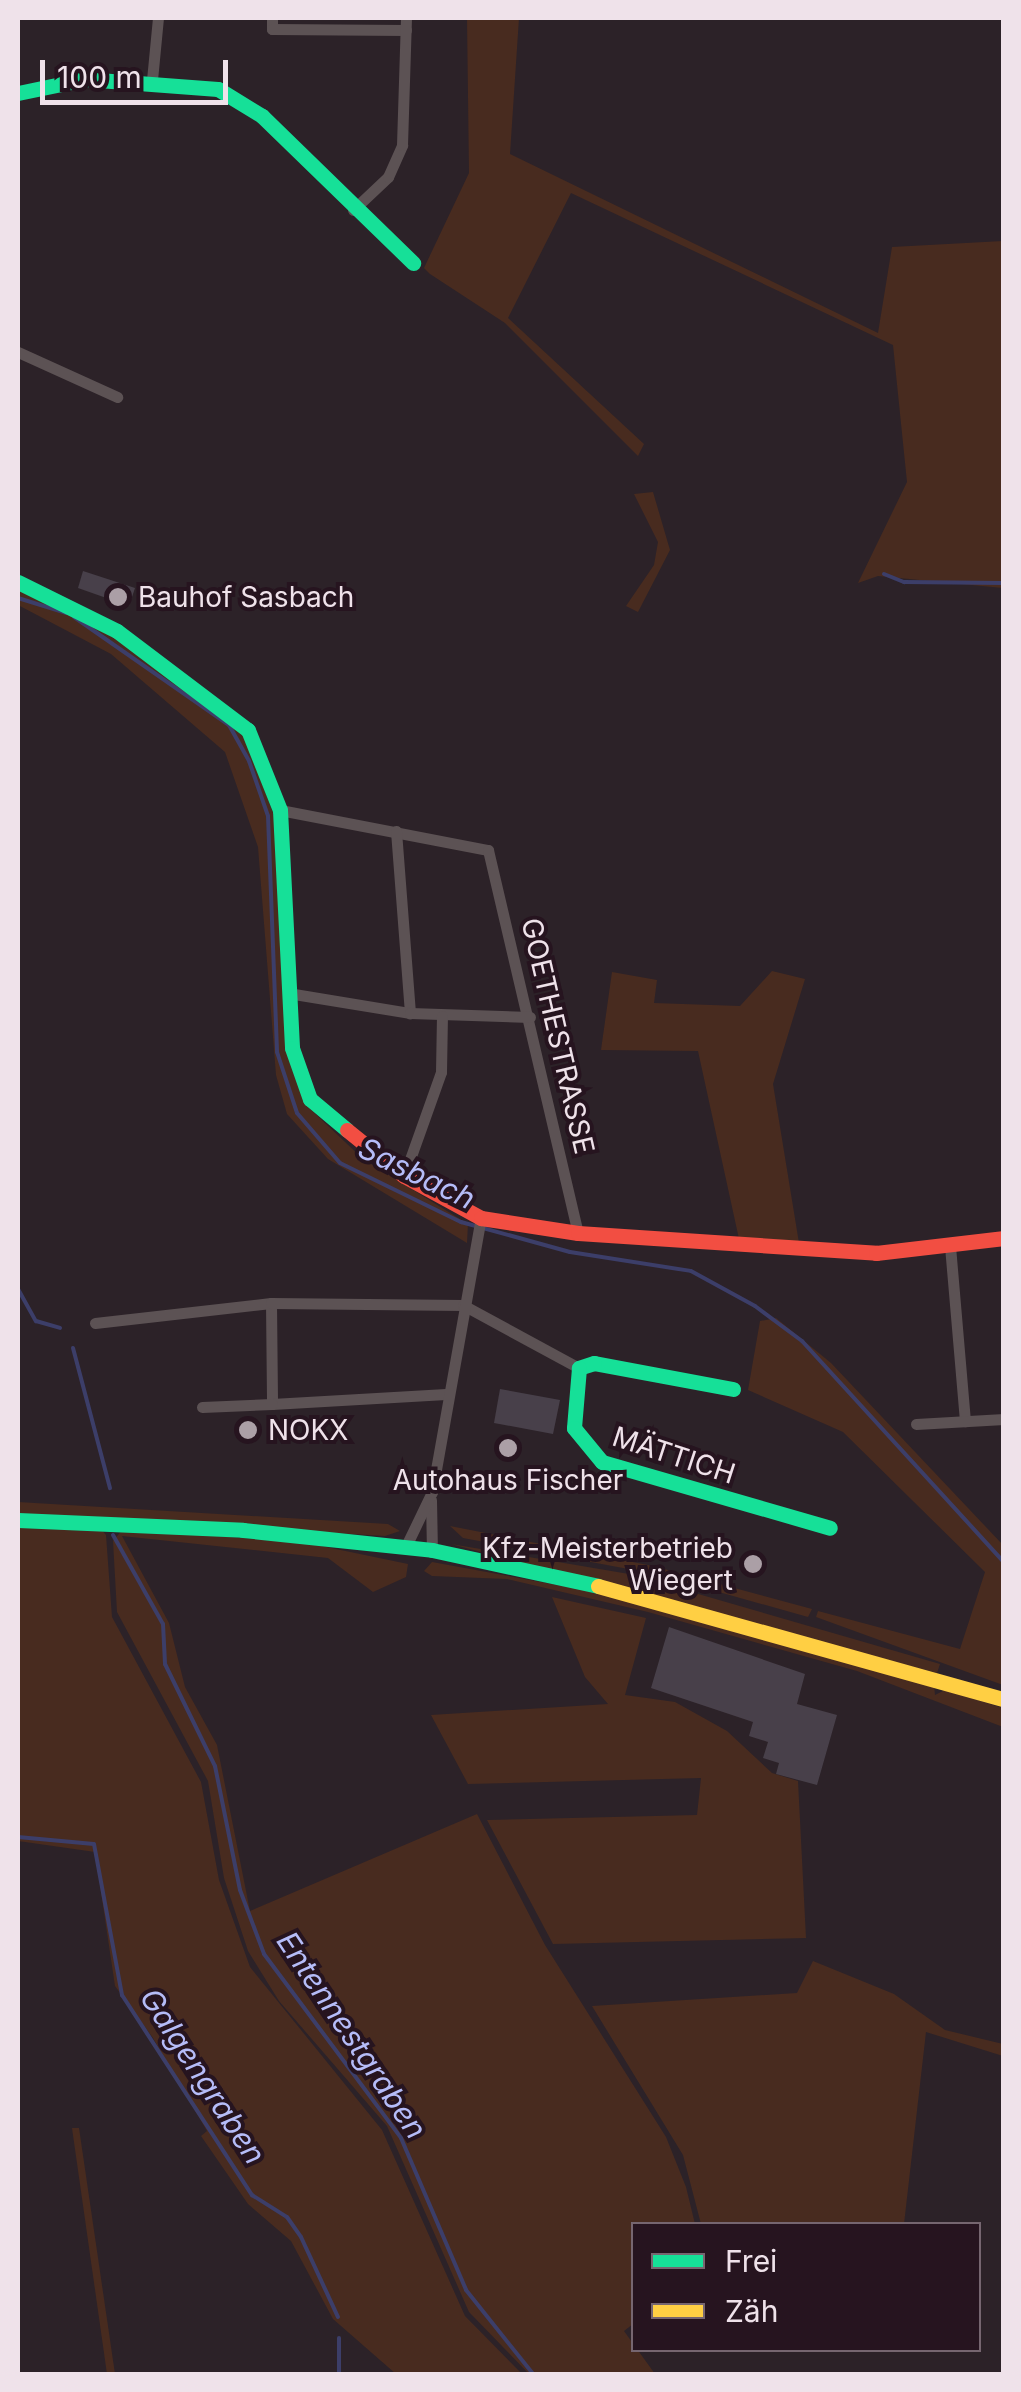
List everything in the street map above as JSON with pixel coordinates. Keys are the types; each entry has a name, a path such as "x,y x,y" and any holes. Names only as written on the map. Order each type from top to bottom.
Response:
{"street":[{"path":"152,80 158,18"},
{"path":"272,18 272,29 406,24 402,145 388,177 353,210"},
{"path":"18,94 85,79 152,80 218,89 262,116 353,210 413,263"},
{"path":"18,352 117,397"},
{"path":"18,582 117,632 230,712 262,754 280,810 294,994 292,1048 310,1098 404,1176 481,1221 578,1233 876,1253 1004,1238"},
{"path":"280,810 396,831 410,1013"},
{"name":"GOETHESTRASSE","path":"396,831 488,850 578,1233"},
{"path":"294,994 410,1013 530,1017"},
{"path":"404,1176 442,1072 442,1016"},
{"path":"432,1550 432,1492 446,1394 481,1221"},
{"path":"950,1246 966,1421"},
{"path":"271,1303 272,1404"},
{"path":"95,1324 271,1303 463,1305 579,1368 594,1364 733,1389"},
{"name":"MÄTTICH","path":"579,1368 574,1428 602,1462 830,1528"},
{"path":"202,1407 446,1394"},
{"path":"916,1424 1004,1419"},
{"path":"406,1546 432,1492"},
{"path":"18,1520 432,1550 653,1598 1004,1700"}],"shaded area":[{"path":"467,18 519,18 510,154 878,333 892,247 1003,241 1003,588 878,576 858,583 907,482 893,345 571,193 508,318 644,444 638,456 505,323 424,268 469,173"},
{"path":"653,492 670,550 638,612 626,606 654,565 658,542 634,494"},
{"path":"18,587 108,630 241,728 275,818 286,1019 306,1105 363,1159 468,1224 467,1243 328,1159 287,1114 276,1075 258,847 225,752 111,654 18,605"},
{"path":"772,971 805,979 773,1084 799,1243 739,1239 698,1051 601,1050 612,972 657,980 654,1003 740,1006"},
{"path":"776,1318 831,1363 1003,1545 1003,1685 816,1617 818,1611 960,1649 985,1572 843,1432 748,1390 760,1321"},
{"path":"18,1502 388,1524 400,1531 385,1536 18,1514"},
{"path":"18,1526 100,1528 106,1535 112,1617 201,1782 219,1880 250,1967 382,2130 465,2316 522,2374 396,2374 333,2319 291,2241 248,2204 201,2136 207,2131 153,2038 115,1986 95,1852 18,1841"},
{"path":"450,1526 653,1566 812,1609 808,1617 655,1574 463,1538"},
{"path":"123,1529 307,1543 408,1564 406,1577 373,1592 328,1558 122,1536 169,1623 185,1687 217,1745 250,1911 477,1814 545,1945 666,2137 686,2187 695,2222 631,2222 631,2326 624,2331 631,2341 631,2352 639,2352 655,2374 529,2374 469,2312 387,2126 279,2001 248,1951 224,1878 208,1781 117,1612 113,1541"},
{"path":"451,1544 629,1574 940,1664 937,1673"},
{"path":"432,1562 634,1599 934,1685 935,1695 945,1690 1003,1708 1003,1727 857,1671 648,1612 507,1579 432,1576 424,1571"},
{"path":"552,1597 646,1618 625,1695 675,1702 727,1731 772,1773 798,1781 806,1938 553,1944 487,1820 697,1815 701,1778 468,1784 431,1715 608,1704 585,1677"},
{"path":"813,1961 894,1994 945,2030 1003,2044 1003,2056 926,2032 904,2222 700,2222 683,2155 592,2006 797,1993"},
{"path":"72,2128 79,2128 115,2374 107,2374"}],"building":[{"name":"Bauhof Sasbach","path":"83,571 135,588 129,606 78,588"},
{"path":"500,1389 560,1400 553,1434 494,1423"},
{"path":"669,1627 805,1674 797,1704 837,1715 817,1785 776,1774 779,1763 763,1758 768,1742 749,1736 753,1722 651,1688"}],"waterway":[{"path":"884,574 904,582 1004,583"},
{"name":"Sasbach","path":"18,598 66,613"},
{"name":"Sasbach","path":"74,617 229,725 249,761 268,816 277,1052 297,1113 340,1163 461,1222 570,1252 691,1271 755,1306 802,1341 1004,1562"},
{"name":"Entennestgraben","path":"18,1289 36,1321 60,1328"},
{"name":"Entennestgraben","path":"73,1348 110,1488"},
{"name":"Entennestgraben","path":"113,1535 163,1624 165,1664 215,1766 240,1890 264,1954 401,2138 466,2290 533,2374"},
{"name":"Galgengraben","path":"18,1837 94,1844 122,1995 252,2195 287,2217 301,2237 338,2317"},
{"name":"Galgengraben","path":"339,2338 339,2374"}],"traffic: fast":[{"path":"18,93 85,79 218,89 262,116 413,263"},
{"path":"18,582 117,631 248,730 280,810 292,1048 310,1099 347,1130"},
{"path":"733,1389 594,1363 579,1368 574,1428 602,1462 830,1528"},
{"path":"18,1520 243,1530 432,1550 598,1586"}],"traffic: slow":[{"path":"598,1586 1004,1699"}],"traffic: jam":[{"path":"347,1130 404,1176 481,1218 578,1233 876,1253 1004,1238"}],"place":[{"name":"Bauhof Sasbach","path":"118,597"},
{"name":"NOKX","path":"248,1430"},
{"name":"Autohaus Fischer","path":"508,1448"},
{"name":"Kfz-Meisterbetrieb Wiegert","path":"753,1564"}]}
